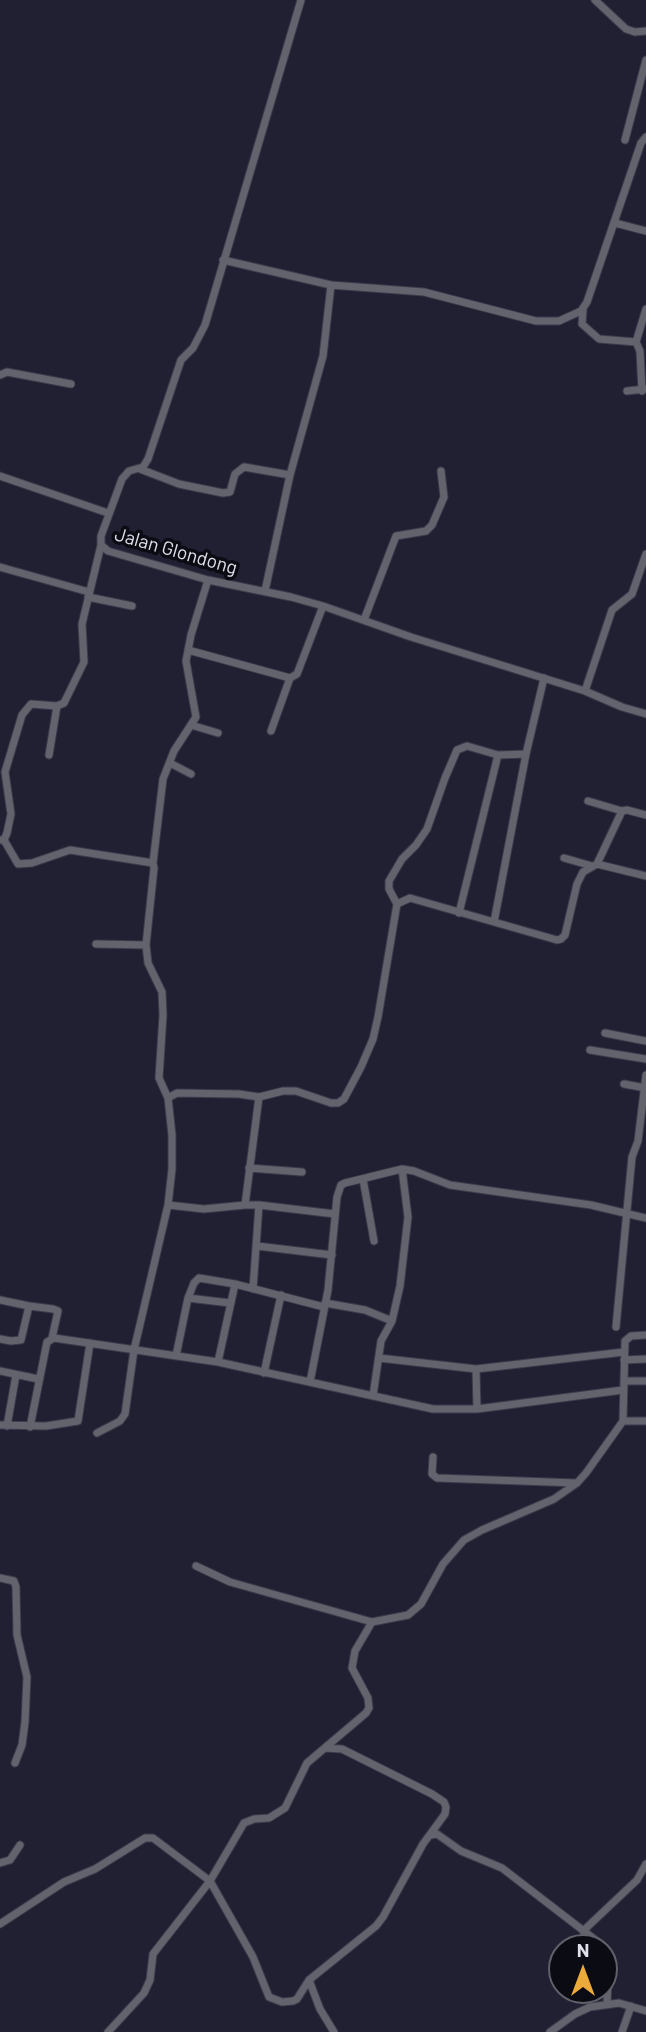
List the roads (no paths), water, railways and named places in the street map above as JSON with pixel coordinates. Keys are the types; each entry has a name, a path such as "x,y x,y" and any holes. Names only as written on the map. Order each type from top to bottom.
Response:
{"street":[{"name":"Jalan Glondong","path":"301,0 205,325 193,348 181,360 148,459 140,469 129,471 122,478 108,513 101,545 108,551 208,580 323,606 411,637 585,691 646,714"},
{"path":"594,0 626,29 646,31"},
{"path":"625,140 646,60"},
{"path":"636,342 599,339 582,324 583,310 641,143 646,137"},
{"path":"615,223 646,231"},
{"path":"223,260 331,285 424,292 548,323 583,310"},
{"path":"265,591 290,475 323,356 331,285"},
{"path":"627,391 644,389 640,351 636,342 646,309"},
{"path":"0,375 7,372 71,384"},
{"path":"140,469 179,484 220,493 230,492 236,474 244,467 290,475"},
{"path":"364,620 396,536 426,531 432,524 444,497 440,471"},
{"path":"1,478 108,513"},
{"path":"101,545 82,624 84,662 64,703 57,706 32,704 22,715 5,772 11,814 2,840 18,864 32,863 62,850 153,863"},
{"path":"585,691 612,610 632,594 646,554"},
{"path":"0,567 132,606"},
{"path":"97,1433 124,1418 134,1350 168,1205 172,1135 167,1098 159,1079 162,992 148,963 146,946 163,779 174,751 196,717 187,673 188,650 208,580"},
{"path":"271,731 290,678 297,674 323,606"},
{"path":"188,650 290,678"},
{"path":"494,922 526,754 544,678"},
{"path":"48,755 57,706"},
{"path":"191,725 218,733"},
{"path":"167,1098 177,1093 259,1097 296,1091 331,1103 344,1099 354,1084 373,1039 389,961 397,904 389,889 389,881 402,859 427,829 457,750 467,746 498,755 526,754"},
{"path":"459,913 498,755"},
{"path":"170,763 191,774"},
{"path":"588,801 646,815"},
{"path":"397,904 410,898 556,940 561,939 565,935 577,884 583,872 594,865 622,811"},
{"path":"564,858 646,876"},
{"path":"96,944 146,946"},
{"path":"605,1033 646,1041"},
{"path":"590,1050 646,1059"},
{"path":"616,1327 632,1157 638,1141 646,1075"},
{"path":"624,1084 645,1087"},
{"path":"245,1205 259,1097"},
{"path":"249,1168 302,1172"},
{"path":"373,1396 381,1341 392,1321 400,1286 408,1217 402,1169"},
{"path":"310,1382 325,1305 337,1197 341,1185 402,1169 450,1185 591,1205 646,1218"},
{"path":"363,1179 374,1241"},
{"path":"168,1205 204,1209 259,1205 335,1214"},
{"path":"253,1289 259,1205"},
{"path":"257,1246 332,1255"},
{"path":"176,1356 188,1298 199,1278 325,1305 365,1310 392,1321"},
{"path":"218,1362 234,1284"},
{"path":"264,1373 281,1295"},
{"path":"188,1298 230,1303"},
{"path":"0,1300 58,1311 38,1379 30,1427"},
{"path":"0,1339 21,1340 29,1306"},
{"path":"196,1566 230,1582 372,1622 408,1615 421,1604 443,1564 464,1540 554,1499 577,1483 623,1421 626,1338 646,1335"},
{"path":"52,1338 218,1362 433,1409 477,1409 623,1390"},
{"path":"16,1375 3,1425 30,1427 78,1420 90,1343"},
{"path":"379,1358 476,1369 624,1356 646,1359"},
{"path":"476,1369 477,1409"},
{"path":"0,1371 38,1379"},
{"path":"624,1381 646,1381"},
{"path":"623,1421 646,1421"},
{"path":"433,1457 432,1474 437,1478 577,1483"},
{"path":"0,1578 14,1581 16,1587 17,1635 27,1677 22,1745 15,1763"},
{"path":"108,2032 144,1993 150,1980 153,1954 210,1881 244,1823 269,1818 285,1808 307,1763 363,1717 369,1708 368,1698 352,1668 355,1651 372,1622"},
{"path":"0,1924 64,1882 145,1838 153,1838 210,1881 253,1957 270,1997 282,2002 293,2001 309,1980 376,1926 423,1844 445,1814 444,1802 342,1749 325,1748"},
{"path":"431,1835 437,1834 461,1851 502,1868 587,1934"},
{"path":"0,1863 10,1860 20,1844"},
{"path":"583,1931 637,1880 646,1864"},
{"path":"309,1980 320,2009 334,2032"},
{"path":"618,2003 646,2011"},
{"path":"550,2032 575,2014 590,2007 607,2004"},
{"path":"622,2032 631,2006"}]}
